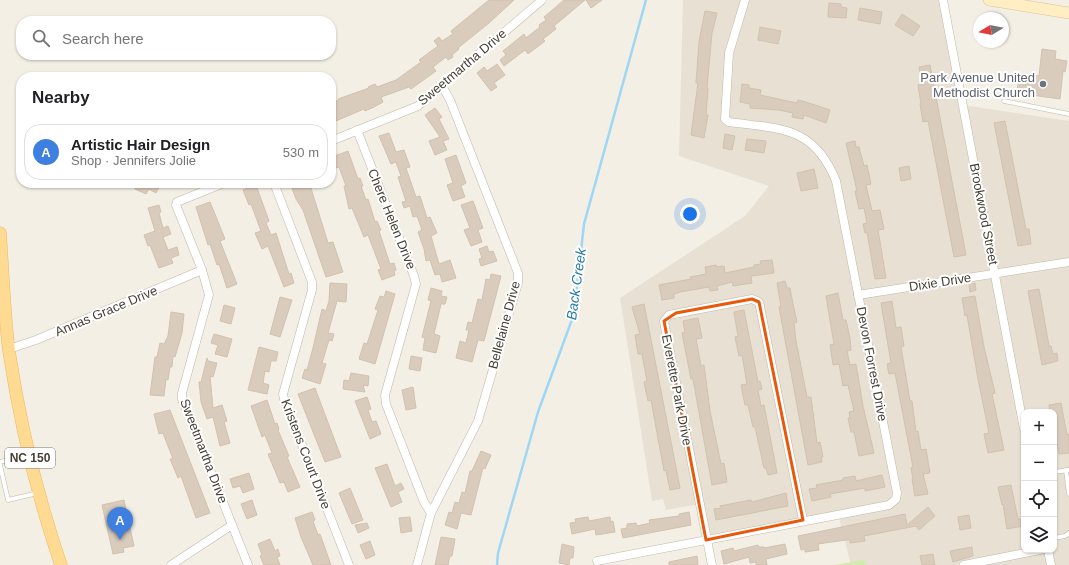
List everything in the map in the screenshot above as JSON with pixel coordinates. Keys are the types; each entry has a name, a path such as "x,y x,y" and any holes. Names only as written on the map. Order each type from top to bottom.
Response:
{"main road":[{"path":"989,0 1069,13"},
{"name":"NC 150","path":"0,233 9,349 18,408 39,493 61,565"}],"street":[{"name":"Sweetmartha Drive","path":"336,138 418,106 542,0"},
{"name":"Devon Forrest Drive","path":"597,561 803,520 889,505 896,499 897,493 836,181 828,162 819,150 808,140 788,130 730,122 725,119 729,52 744,0"},
{"name":"Brookwood Street","path":"943,0 1021,412"},
{"name":"Bellelaine Drive","path":"417,565 431,513 478,421 518,283 518,273 450,100 442,86"},
{"name":"Chere Helen Drive","path":"357,130 416,284 385,395 386,404 424,502 431,513"},
{"name":"Sweetmartha Drive","path":"212,188 177,202 176,205 202,270 209,295 182,393 182,399 248,565"},
{"name":"Kristens Court Drive","path":"276,188 312,282 312,290 283,394 349,565"},
{"name":"Dixie Drive","path":"858,295 1069,262"},
{"name":"Annas Grace Drive","path":"9,349 36,340 202,270"},
{"name":"Everette Park Drive","path":"712,565 665,327 666,317 676,313 752,299 759,302 803,520"},
{"path":"171,565 232,525"},
{"path":"964,565 1025,553"},
{"path":"1049,553 1051,565"}],"lane":[{"path":"1004,101 1069,114"},
{"path":"0,462 29,454"},
{"path":"0,465 8,500 39,493"},
{"path":"1057,472 1068,470 1069,494"},
{"path":"1057,537 1065,536 1069,533"}],"highlighted area":[{"path":"752,299 759,302 803,520 706,540 664,321 676,313"}],"shaded area":[{"path":"683,0 943,0 963,105 1069,121 1069,565 851,565 838,514 706,540 700,504 666,510 663,499 652,501 620,298 745,216 769,186 679,156"}],"green space":[{"path":"864,560 867,565 834,565"}],"building":[{"path":"489,0 514,0 458,48 459,49 452,55 453,57 448,60 446,57 433,67 436,71 411,89 409,87 381,97 383,102 374,107 365,111 364,109 336,121 336,101 339,100 338,99 369,88 368,87 375,84 377,87 396,80 421,62 419,60 438,46 434,41 439,37 442,41 453,34 451,31"},
{"path":"564,0 585,0 554,26 556,29 543,39 545,41 528,54 525,50 504,66 500,60 506,55 503,51 524,34 526,38 540,27 539,25 546,20 544,17"},
{"path":"586,0 602,0 591,8"},
{"path":"829,3 841,4 841,7 847,8 846,18 828,17"},
{"path":"860,8 882,12 880,24 858,20"},
{"path":"705,11 717,13 712,33 707,88 706,115 708,115 704,138 691,135 698,83 696,83 699,42"},
{"path":"902,14 920,26 913,36 895,25"},
{"path":"760,27 781,31 778,44 758,40"},
{"path":"1042,49 1056,51 1055,59 1067,61 1065,72 1063,71 1060,99 1017,93 1019,73 1039,76"},
{"path":"497,64 505,75 494,83 497,87 491,91 477,73 484,67 487,71"},
{"path":"930,65 966,255 954,257 928,121 923,122 920,104 918,85 922,84 919,67"},
{"path":"742,84 749,85 749,88 761,90 760,95 797,103 798,100 830,110 826,123 804,115 803,119 792,117 793,113 779,110 750,108 750,104 740,102"},
{"path":"435,108 442,117 439,119 449,139 443,141 447,150 435,155 429,141 440,137 425,115"},
{"path":"1005,121 1026,229 1029,229 1031,244 1018,246 994,123"},
{"path":"389,133 396,152 404,150 410,167 406,168 416,197 420,196 427,218 430,217 437,233 431,236 439,264 450,260 456,278 442,282 440,274 435,275 430,260 426,261 424,249 418,232 422,230 417,216 413,217 410,206 404,208 402,202 406,201 398,177 401,176 396,162 391,164 379,136"},
{"path":"725,134 735,136 732,150 723,148"},
{"path":"747,139 766,141 764,153 745,150"},
{"path":"855,141 856,147 859,147 864,166 867,165 871,184 866,185 872,211 880,210 884,229 878,230 886,278 875,279 867,232 865,233 863,224 867,223 864,208 859,209 855,191 857,191 846,143"},
{"path":"348,151 358,179 360,178 363,186 361,186 366,200 368,199 375,222 377,221 381,230 379,231 390,264 394,263 396,270 394,271 395,275 382,280 378,270 381,269 368,235 364,237 352,208 349,209 344,186 346,186 339,167 336,168 336,156"},
{"path":"456,155 466,183 461,186 465,197 453,201 447,185 453,183 445,159"},
{"path":"909,166 911,179 901,181 899,168"},
{"path":"814,169 818,188 801,191 797,173"},
{"path":"158,188 156,193 149,189 146,194 135,189"},
{"path":"248,188 257,188 269,221 266,223 271,235 276,233 289,274 291,273 294,283 284,287 268,246 262,249 255,233 261,231 251,204 249,205 243,190"},
{"path":"292,188 311,188 328,243 333,242 343,272 326,277 303,210 296,199"},
{"path":"473,201 483,228 478,230 482,242 471,246 464,230 470,228 461,205"},
{"path":"210,202 225,239 220,241 237,284 227,288 219,264 217,265 210,244 208,245 196,207"},
{"path":"159,205 161,212 159,213 163,228 168,226 171,234 163,237 168,250 177,247 179,255 171,258 173,263 159,268 150,245 148,246 144,235 155,231 148,208"},
{"path":"487,246 489,252 493,251 497,261 481,266 479,259 482,258 479,249"},
{"path":"772,260 774,273 751,276 752,283 733,286 732,282 717,286 718,290 710,291 709,287 680,292 674,294 674,298 662,300 659,285 691,279 690,277 706,274 705,267 716,265 717,267 724,266 725,273 754,267 754,265 761,264 760,261"},
{"path":"491,274 501,276 484,341 478,340 472,362 456,358 460,341 466,343 469,330 466,330 468,322 472,323 478,299 482,300 486,279 490,280"},
{"path":"785,281 787,288 790,288 797,322 794,323 796,341 807,397 811,397 817,443 820,442 823,457 821,457 822,462 808,465 779,307 781,306 777,283"},
{"path":"330,283 347,284 346,302 337,301 328,333 334,334 332,341 329,340 322,363 326,364 320,384 302,378 305,369 307,370 322,309 326,311 329,301"},
{"path":"975,283 976,290 970,292 969,284"},
{"path":"431,288 442,291 441,296 447,297 445,304 441,304 434,334 440,336 436,353 423,350 425,338 422,337 431,301 428,300"},
{"path":"1039,289 1049,346 1051,346 1053,354 1057,353 1058,361 1042,365 1028,291"},
{"path":"386,291 395,294 375,364 359,359 364,343 367,344 378,310 375,309 380,296 384,297"},
{"path":"838,293 843,320 846,320 850,338 851,350 847,351 850,365 856,364 863,406 874,453 859,456 854,432 851,432 848,418 850,418 849,412 854,411 848,385 843,386 839,364 833,365 830,345 834,344 826,296"},
{"path":"975,296 984,347 995,393 992,394 1004,450 988,453 984,434 989,433 967,315 965,316 962,298"},
{"path":"280,297 292,300 280,337 270,334"},
{"path":"892,301 896,328 901,327 904,346 901,347 910,401 912,401 916,432 918,431 921,450 926,449 930,473 923,474 928,494 915,496 911,468 913,467 895,373 889,374 887,364 891,363 881,303"},
{"path":"644,304 680,488 670,490 666,470 664,471 651,400 648,401 644,382 647,381 642,354 638,354 635,335 640,334 632,307"},
{"path":"224,305 235,308 231,324 220,321"},
{"path":"744,310 758,382 760,381 762,389 758,390 761,406 764,405 777,473 768,475 766,468 764,468 755,427 753,427 748,405 745,405 741,385 747,384 742,355 739,356 735,337 738,336 734,312"},
{"path":"171,312 184,314 182,333 175,357 173,356 172,367 170,367 168,380 166,379 164,396 150,395 155,357 157,357 160,343 164,344 168,336"},
{"path":"698,318 702,338 696,339 701,366 704,365 710,411 721,464 724,463 727,482 712,485 693,379 691,379 682,333 685,332 683,321"},
{"path":"214,334 232,339 227,357 215,354 218,345 211,343"},
{"path":"259,347 278,352 276,361 271,361 269,372 265,371 263,383 269,385 267,394 248,390"},
{"path":"411,356 422,358 420,371 409,369"},
{"path":"207,358 208,361 217,363 213,377 210,376 213,408 222,405 227,421 224,422 230,443 220,446 213,417 207,419 201,402 199,382 201,382"},
{"path":"351,373 369,376 368,386 363,385 365,392 343,389 344,380 349,381"},
{"path":"413,387 416,408 406,410 402,390"},
{"path":"315,388 341,457 325,462 298,394"},
{"path":"367,397 371,409 368,410 372,422 376,421 381,434 370,439 355,401"},
{"path":"267,400 275,424 277,423 278,430 289,456 287,457 300,487 288,492 284,482 280,483 268,454 272,453 265,435 262,437 251,406"},
{"path":"1061,403 1067,435 1069,434 1069,453 1059,454 1057,444 1057,409 1050,409 1049,405"},
{"path":"170,410 210,513 196,518 181,476 178,478 170,459 173,459 163,433 159,434 154,414"},
{"path":"481,451 491,455 485,469 483,468 471,515 461,513 457,529 445,525 449,512 452,513 455,502 459,503 462,492 465,493 470,471 472,471"},
{"path":"387,464 395,486 401,483 404,489 398,492 402,502 391,507 375,468"},
{"path":"249,473 254,489 243,493 240,486 233,488 230,479"},
{"path":"882,475 885,487 865,491 865,488 830,494 831,497 812,501 809,489 817,488 816,485 855,476 856,481"},
{"path":"1011,485 1018,519 1021,519 1021,526 1007,529 1003,504 1002,505 998,487"},
{"path":"350,488 363,520 352,524 339,493"},
{"path":"786,493 788,506 716,520 714,509 721,508 720,506 751,500 752,502"},
{"path":"124,500 134,546 123,548 124,552 113,554 102,505"},
{"path":"252,500 257,515 247,519 241,504"},
{"path":"928,507 935,516 919,530 916,526 864,536 865,541 850,543 850,540 846,540 818,544 819,550 805,552 805,549 801,550 798,536 905,514 907,525"},
{"path":"312,512 315,520 313,521 318,535 320,534 331,565 313,565 301,537 295,518"},
{"path":"689,512 691,525 623,538 621,529 627,528 627,524 636,523 637,526 650,523 649,520 679,516 679,514"},
{"path":"969,515 971,528 960,530 958,517"},
{"path":"410,517 412,531 401,533 399,518"},
{"path":"588,517 589,521 610,517 611,522 613,521 615,532 596,535 595,529 572,534 570,523 576,522 575,519"},
{"path":"367,523 369,528 358,533 355,525"},
{"path":"441,537 455,539 452,556 450,556 448,565 435,565"},
{"path":"270,539 275,551 278,549 280,556 277,557 280,565 264,565 260,556 262,555 258,544"},
{"path":"370,541 375,555 366,559 360,545"},
{"path":"562,544 574,547 573,558 570,558 569,565 559,563"},
{"path":"785,544 787,554 766,559 767,565 756,565 756,562 750,563 749,557 724,564 721,551 733,548 734,551 758,545 759,547 764,548"},
{"path":"972,547 973,556 953,562 950,551"},
{"path":"933,554 935,565 922,565 920,556"},
{"path":"697,556 698,565 669,565 669,562"}],"waterway":[{"name":"Back Creek","path":"497,565 498,553 538,412 574,314 584,224 646,0"}],"place":[{"name":"Park Avenue United Methodist Church","path":"1043,84"},
{"name":"Artistic Hair Design","path":"120,540"}]}
